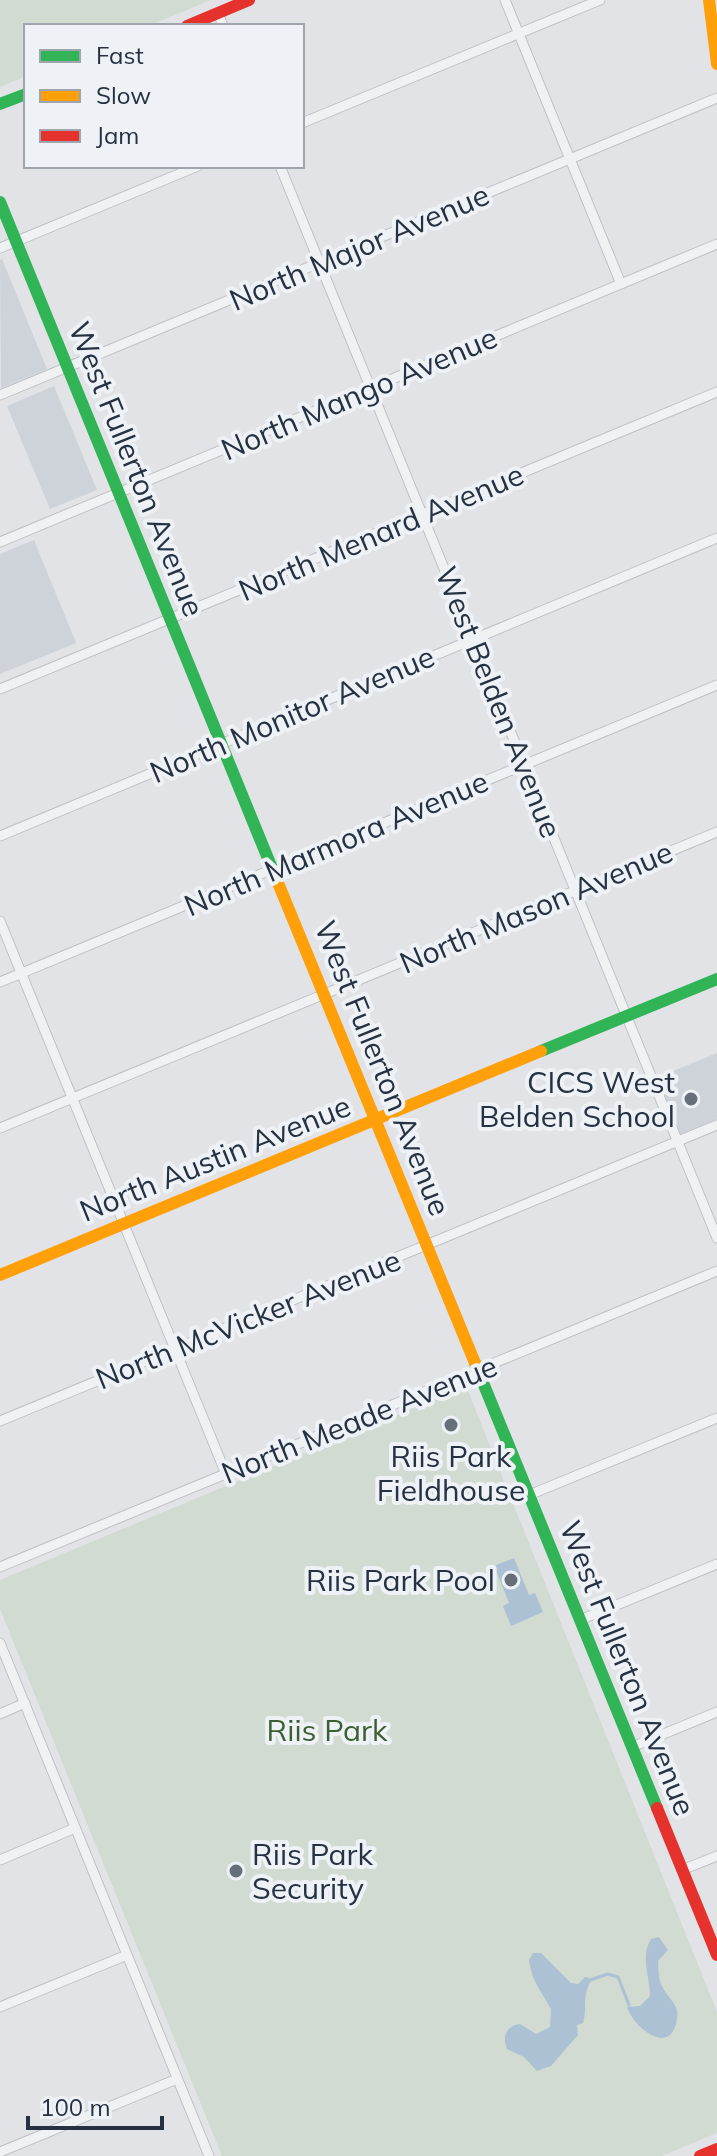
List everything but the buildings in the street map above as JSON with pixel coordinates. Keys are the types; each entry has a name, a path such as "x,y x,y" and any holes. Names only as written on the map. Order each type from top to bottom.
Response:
{"main road":[{"path":"192,24 249,0"},
{"path":"709,0 717,64"},
{"path":"0,104 24,95"},
{"name":"West Fullerton Avenue","path":"0,202 717,1955"},
{"name":"North Austin Avenue","path":"0,1275 717,979"},
{"path":"700,2156 717,2149"}],"street":[{"path":"505,0 621,284"},
{"path":"304,122 600,0"},
{"path":"218,13 222,24"},
{"name":"North Major Avenue","path":"0,395 717,98"},
{"path":"0,248 193,168"},
{"name":"West Belden Avenue","path":"281,168 717,1238"},
{"name":"North Mango Avenue","path":"0,542 717,244"},
{"name":"North Menard Avenue","path":"0,689 717,392"},
{"name":"North Monitor Avenue","path":"0,836 717,538"},
{"name":"North Marmora Avenue","path":"0,982 717,685"},
{"name":"North Mason Avenue","path":"0,1128 717,832"},
{"path":"0,921 226,1474"},
{"name":"North McVicker Avenue","path":"0,1421 717,1125"},
{"name":"North Meade Avenue","path":"0,1567 717,1271"},
{"path":"529,1495 717,1418"},
{"path":"580,1620 717,1564"},
{"path":"0,1643 209,2156"},
{"path":"0,1714 25,1703"},
{"path":"632,1747 717,1712"},
{"path":"0,1860 75,1828"},
{"path":"682,1870 717,1856"},
{"path":"0,2007 127,1955"},
{"path":"0,2152 177,2079"}],"shaded area":[{"path":"0,260 47,369 1,388"},
{"path":"54,386 97,490 50,509 7,406"},
{"path":"34,540 76,643 0,674 0,554"},
{"name":"CICS West Belden School","path":"717,1053 717,1120 680,1136 656,1078"}],"green space":[{"path":"0,0 211,0 153,24 24,24 24,77 0,87"},
{"name":"Riis Park","path":"466,1386 717,2012 717,2133 662,2156 222,2156 0,1609 0,1580"}],"water":[{"name":"Riis Park Pool","path":"514,1558 529,1595 535,1593 543,1612 511,1626 503,1606 509,1603 494,1566"},
{"path":"659,1937 668,1950 658,1961 660,1980 677,2014 673,2031 668,2037 660,2038 644,2030 627,2007 640,2006 650,1996 646,1953 651,1939"},
{"path":"533,1953 541,1953 571,1983 578,1984 585,1977 591,1981 586,1992 583,2023 577,2025 578,2035 551,2066 537,2071 524,2057 507,2049 505,2040 508,2029 515,2025 520,2024 536,2034 550,2027 551,2009 537,1986 529,1960"}],"waterway":[{"path":"590,1980 608,1974 618,1977 629,2005"}],"traffic: fast":[{"path":"0,104 24,95"},
{"path":"0,202 276,878"},
{"path":"541,1051 717,979"},
{"path":"475,1363 657,1808"}],"traffic: slow":[{"path":"709,0 717,64"},
{"path":"276,878 475,1363"},
{"path":"0,1275 541,1051"}],"traffic: jam":[{"path":"192,24 249,0"},
{"path":"657,1808 717,1955"},
{"path":"700,2156 717,2149"}],"place":[{"name":"CICS West Belden School","path":"691,1099"},
{"name":"Riis Park Fieldhouse","path":"451,1425"},
{"name":"Riis Park Pool","path":"511,1580"},
{"name":"Riis Park Security","path":"236,1871"}]}
